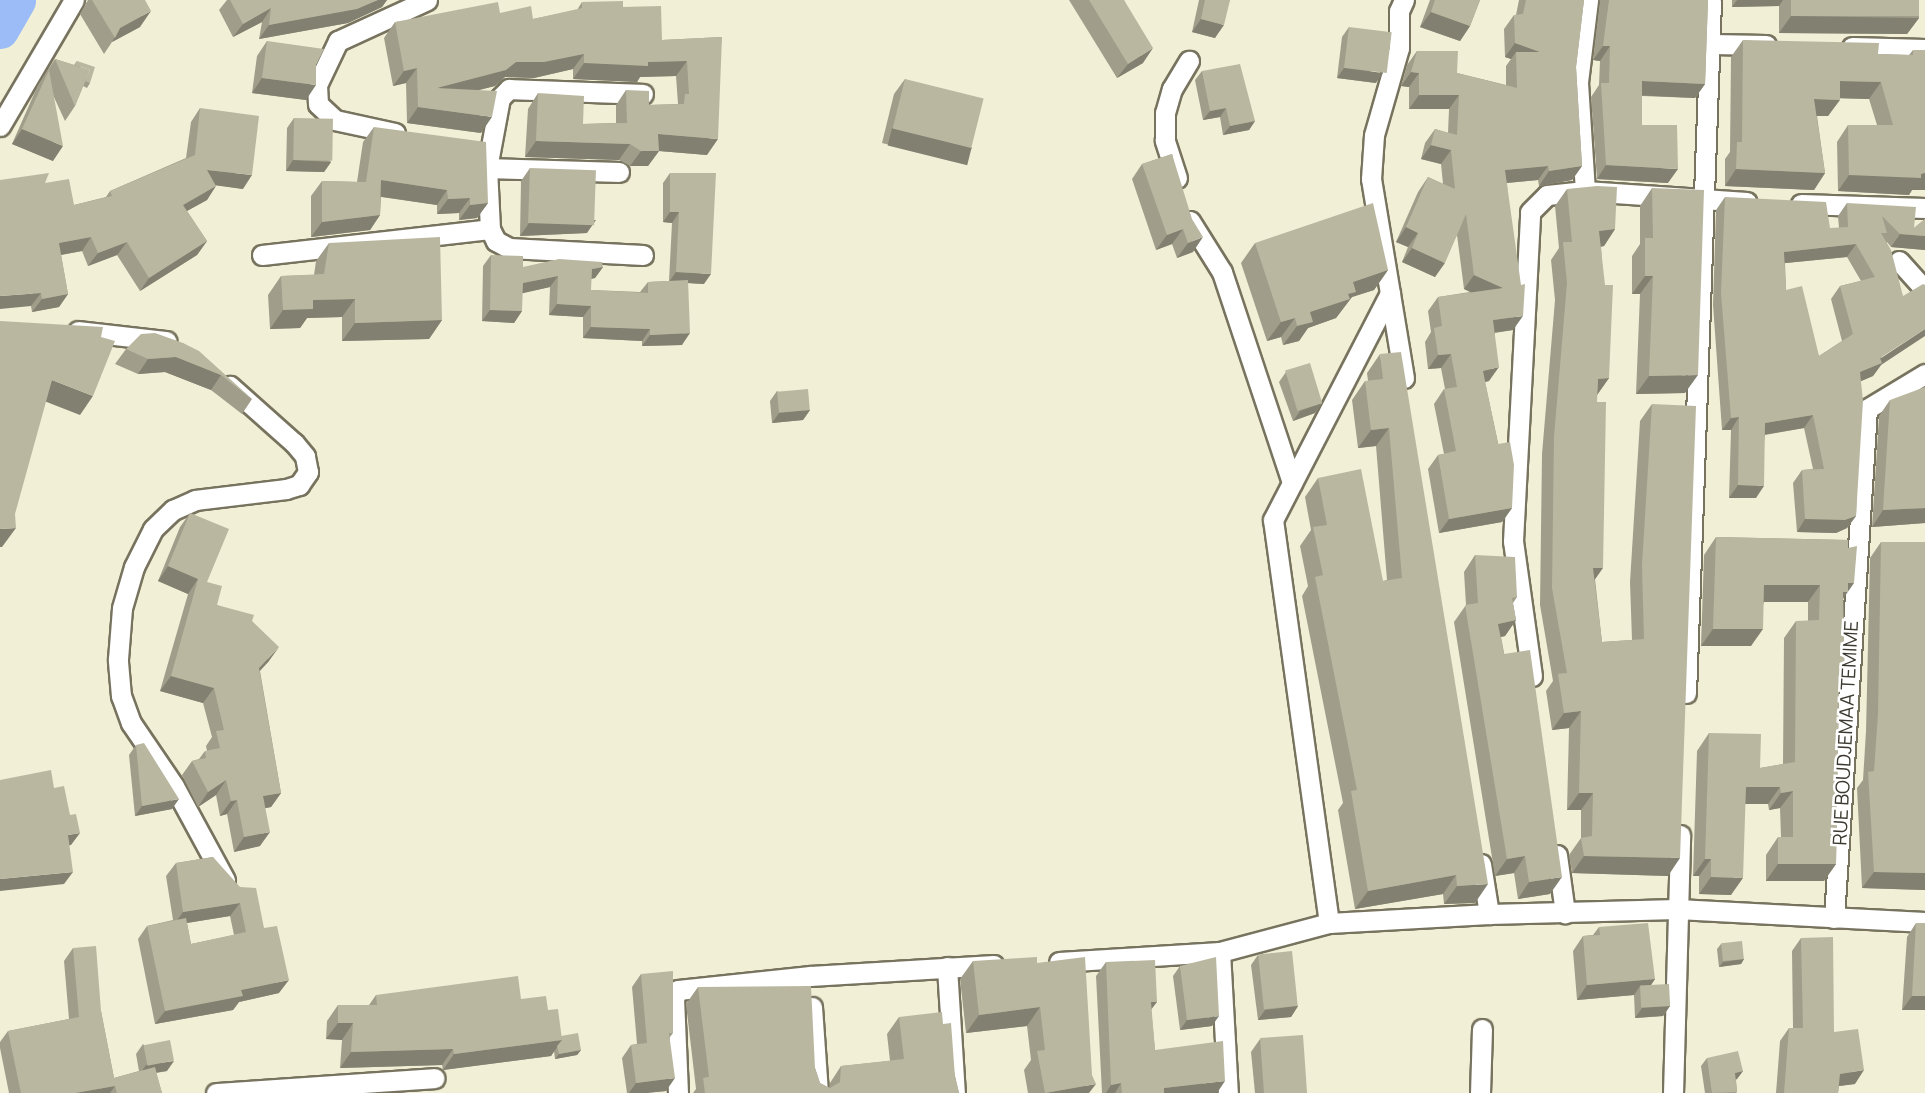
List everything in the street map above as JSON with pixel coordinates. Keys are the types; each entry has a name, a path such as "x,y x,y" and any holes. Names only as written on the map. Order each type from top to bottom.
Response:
{"street":[{"path":"0,126 74,0"},
{"path":"411,135 335,120 318,104 317,85 338,41 427,0"},
{"path":"1404,0 1399,11 1399,48 1371,157 1372,200 1408,403"},
{"path":"1585,191 1578,82 1588,0"},
{"path":"1685,719 1699,542 1711,0"},
{"path":"1711,44 1791,46"},
{"path":"1831,46 1925,49"},
{"path":"1189,61 1172,89 1165,140 1193,230 1222,272 1292,483"},
{"path":"643,94 509,89 500,98 483,145 490,229 496,242 509,248 643,255"},
{"path":"487,168 619,172"},
{"path":"1534,692 1513,541 1529,218 1541,198 1585,191 1705,200 1925,208"},
{"path":"262,255 490,229"},
{"path":"1899,261 1925,290"},
{"path":"1329,923 1273,520 1390,293"},
{"path":"52,329 151,336 187,352"},
{"path":"215,374 294,443 305,456 308,472 299,485 286,489 195,499 173,510 153,529 134,567 121,608 118,659 121,696 131,723 174,786 215,866 239,892"},
{"name":"RUE BOUDJEMAA TEMIME","path":"1835,918 1850,548 1867,409 1925,374"},
{"path":"1850,548 1884,548"},
{"path":"1673,1093 1681,814"},
{"path":"1553,830 1565,913"},
{"path":"1478,845 1489,914"},
{"path":"1042,963 1084,968 1220,952 1329,923 1489,914 1677,909 1925,922"},
{"path":"1220,952 1228,1093"},
{"path":"678,1093 674,998 678,990 810,976 1015,964"},
{"path":"947,967 955,1093"},
{"path":"810,976 818,1093"},
{"path":"1480,1093 1482,1030"},
{"path":"216,1093 434,1078"}],"building":[{"path":"92,0 145,0 151,11 120,28 115,38"},
{"path":"230,0 378,0 357,9 269,25 271,8 243,24"},
{"path":"1089,0 1124,0 1153,48 1128,64"},
{"path":"1205,0 1230,0 1224,25 1201,19"},
{"path":"1435,0 1480,0 1470,26 1431,12"},
{"path":"1526,0 1584,0 1576,67 1582,166 1549,171 1548,166 1505,170 1521,285 1525,284 1523,316 1493,320 1499,367 1483,371 1498,444 1510,442 1514,465 1512,508 1449,519 1438,455 1456,451 1444,389 1457,387 1451,354 1438,355 1434,328 1442,326 1438,297 1503,288 1474,275 1466,214 1445,263 1412,248 1418,233 1406,227 1428,177 1455,189 1451,150 1431,145 1435,129 1457,135 1459,95 1419,95 1419,73 1411,72 1417,51 1458,51 1457,73 1517,88 1516,52 1540,52 1515,43 1514,15 1523,14"},
{"path":"1609,0 1708,0 1705,84 1642,81 1642,125 1677,125 1678,169 1606,165 1601,83 1609,83 1610,46 1603,46"},
{"path":"1791,0 1919,0 1919,16 1791,16"},
{"path":"623,1 623,7 661,6 662,40 722,37 718,139 658,134 659,151 641,151 630,144 536,141 538,93 584,96 583,124 627,123 626,90 649,91 649,105 684,104 685,94 689,94 687,61 648,62 648,66 584,63 584,54 544,62 516,62 506,70 437,88 497,91 492,117 418,107 417,68 404,71 395,22 498,2 500,13 531,6 533,19 582,8 582,2"},
{"path":"1349,27 1392,32 1387,73 1344,68"},
{"path":"1743,40 1879,43 1878,54 1913,55 1913,50 1925,50 1925,173 1921,174 1921,178 1849,175 1848,125 1893,125 1881,82 1840,81 1840,100 1814,99 1825,173 1736,169 1737,142 1742,142"},
{"path":"267,41 324,49 316,65 316,85 262,78"},
{"path":"55,59 90,70 75,106"},
{"path":"77,61 95,67 90,83 85,81 90,70 75,65"},
{"path":"1240,64 1255,121 1230,126 1226,108 1210,111 1202,71"},
{"path":"49,70 63,146 22,129"},
{"path":"905,79 984,99 971,148 893,128"},
{"path":"200,108 259,116 252,175 207,170 216,186 183,205 207,241 149,278 127,242 98,253 91,237 59,243 68,294 42,299 41,293 0,296 0,180 49,173 45,183 69,179 74,205 112,196 110,191 195,155"},
{"path":"294,118 333,119 332,161 293,160"},
{"path":"374,127 486,142 488,203 470,205 470,198 448,199 447,190 381,180 380,215 322,222 322,181 366,182"},
{"path":"1172,154 1192,219 1203,237 1188,243 1183,229 1167,235 1142,164"},
{"path":"530,168 596,170 594,225 528,223"},
{"path":"670,173 716,173 711,274 676,272 679,212 670,212"},
{"path":"1617,187 1615,229 1599,231 1605,285 1613,285 1609,378 1598,379 1597,402 1606,402 1603,568 1593,568 1602,642 1644,639 1642,565 1652,404 1696,406 1680,858 1584,856 1581,838 1592,836 1593,793 1579,793 1581,711 1564,713 1558,674 1567,673 1552,588 1554,437 1567,283 1563,242 1572,242 1567,189"},
{"path":"1652,188 1704,190 1698,375 1649,376 1653,276 1645,276 1645,238 1653,238"},
{"path":"1725,197 1826,202 1830,228 1848,227 1847,203 1916,207 1914,228 1925,219 1925,236 1900,234 1882,216 1887,233 1881,233 1891,250 1903,296 1925,285 1925,329 1880,358 1882,363 1860,372 1863,401 1856,516 1845,520 1805,519 1802,470 1824,469 1813,415 1765,423 1764,486 1738,485 1739,417 1731,418 1721,293","holes":["1856,244 1875,277 1840,286 1853,334 1819,356 1802,286 1786,290 1784,252"]},
{"path":"1373,203 1388,270 1353,282 1356,292 1348,294 1350,299 1310,312 1313,322 1297,326 1295,318 1281,322 1255,243"},
{"path":"440,237 442,320 355,323 355,299 313,300 313,309 283,310 281,276 324,274 329,243"},
{"path":"491,255 523,256 523,267 559,259 602,262 603,267 592,269 591,290 648,293 648,282 688,280 690,333 650,335 650,329 591,327 591,306 557,304 558,276 523,283 522,311 490,310"},
{"path":"0,321 103,327 101,337 115,341 93,396 52,380 15,514 16,528 0,529"},
{"path":"155,333 199,351 252,399 221,375 176,357 148,359 126,349 141,334"},
{"path":"1401,352 1488,884 1457,886 1456,875 1368,891 1351,791 1357,790 1315,577 1323,575 1313,527 1327,525 1318,478 1361,469 1383,581 1402,578 1389,428 1371,430 1365,381 1383,379 1380,354"},
{"path":"1310,363 1322,403 1297,411 1285,371"},
{"path":"1925,387 1925,508 1883,510 1890,400"},
{"path":"808,389 810,410 779,413 777,392"},
{"path":"190,513 229,529 207,582 222,586 217,605 254,615 252,621 279,647 259,668 281,793 263,796 270,832 244,837 237,800 231,801 226,780 208,792 192,761 206,758 205,751 220,748 216,731 224,730 214,688 171,676 198,579 168,566"},
{"path":"1716,537 1848,540 1848,548 1857,546 1854,583 1848,583 1848,592 1843,592 1845,680 1839,680 1836,864 1778,864 1778,837 1793,837 1793,791 1781,793 1780,787 1746,787 1743,878 1711,877 1711,859 1705,859 1709,733 1761,734 1760,768 1795,762 1796,621 1819,620 1820,585 1764,585 1763,629 1713,629"},
{"path":"1881,542 1925,542 1925,873 1874,872 1868,772 1874,771 1878,714"},
{"path":"1475,555 1515,557 1517,597 1512,598 1516,620 1498,624 1504,654 1530,650 1562,877 1529,882 1525,856 1507,859 1465,605 1478,603"},
{"path":"144,743 179,799 142,806 136,745"},
{"path":"51,770 54,788 64,786 70,815 76,814 80,833 68,835 73,872 0,879 0,780"},
{"path":"213,857 240,887 256,888 264,928 277,926 289,980 241,990 243,996 165,1011 147,926 186,918 191,944 246,932 240,903 183,912 176,863"},
{"path":"1648,923 1655,979 1587,985 1583,936 1600,935 1599,927"},
{"path":"1916,923 1925,923 1925,996 1912,996"},
{"path":"1833,937 1834,1032 1858,1029 1864,1070 1840,1074 1838,1093 1784,1093 1789,1028 1803,1028 1801,938"},
{"path":"1742,941 1744,959 1723,961 1721,943"},
{"path":"96,946 101,1011 114,1078 155,1067 162,1093 117,1093 115,1086 75,1093 21,1093 8,1031 79,1017 73,948"},
{"path":"1292,951 1298,1006 1264,1009 1258,955"},
{"path":"1037,957 1037,963 1085,957 1092,1075 1096,1084 1045,1093 1037,1051 1045,1050 1040,1007 979,1015 973,961"},
{"path":"1216,957 1219,1016 1187,1020 1180,966"},
{"path":"1155,960 1157,1002 1151,1002 1155,1050 1223,1041 1225,1081 1164,1088 1164,1093 1122,1093 1121,1083 1111,1085 1106,962"},
{"path":"673,971 673,1033 669,1033 675,1078 636,1083 631,1045 647,1043 641,974"},
{"path":"518,976 521,999 546,996 548,1010 558,1009 562,1040 454,1054 453,1049 351,1052 353,1023 338,1023 338,1005 377,1005 376,995"},
{"path":"1669,984 1670,1006 1641,1007 1640,986"},
{"path":"811,986 815,1068 820,1083 830,1088 840,1082 841,1066 904,1059 899,1017 942,1012 943,1024 951,1023 955,1077 959,1093 705,1093 703,1078 709,1077 698,987"},
{"path":"578,1033 581,1050 559,1054 557,1046 562,1040 561,1036"},
{"path":"1303,1035 1307,1093 1264,1093 1260,1038"},
{"path":"170,1040 174,1061 148,1066 143,1045"},
{"path":"1738,1051 1743,1071 1735,1073 1737,1092 1712,1093 1707,1058"}],"waterway":[{"path":"0,30 17,0"}]}
